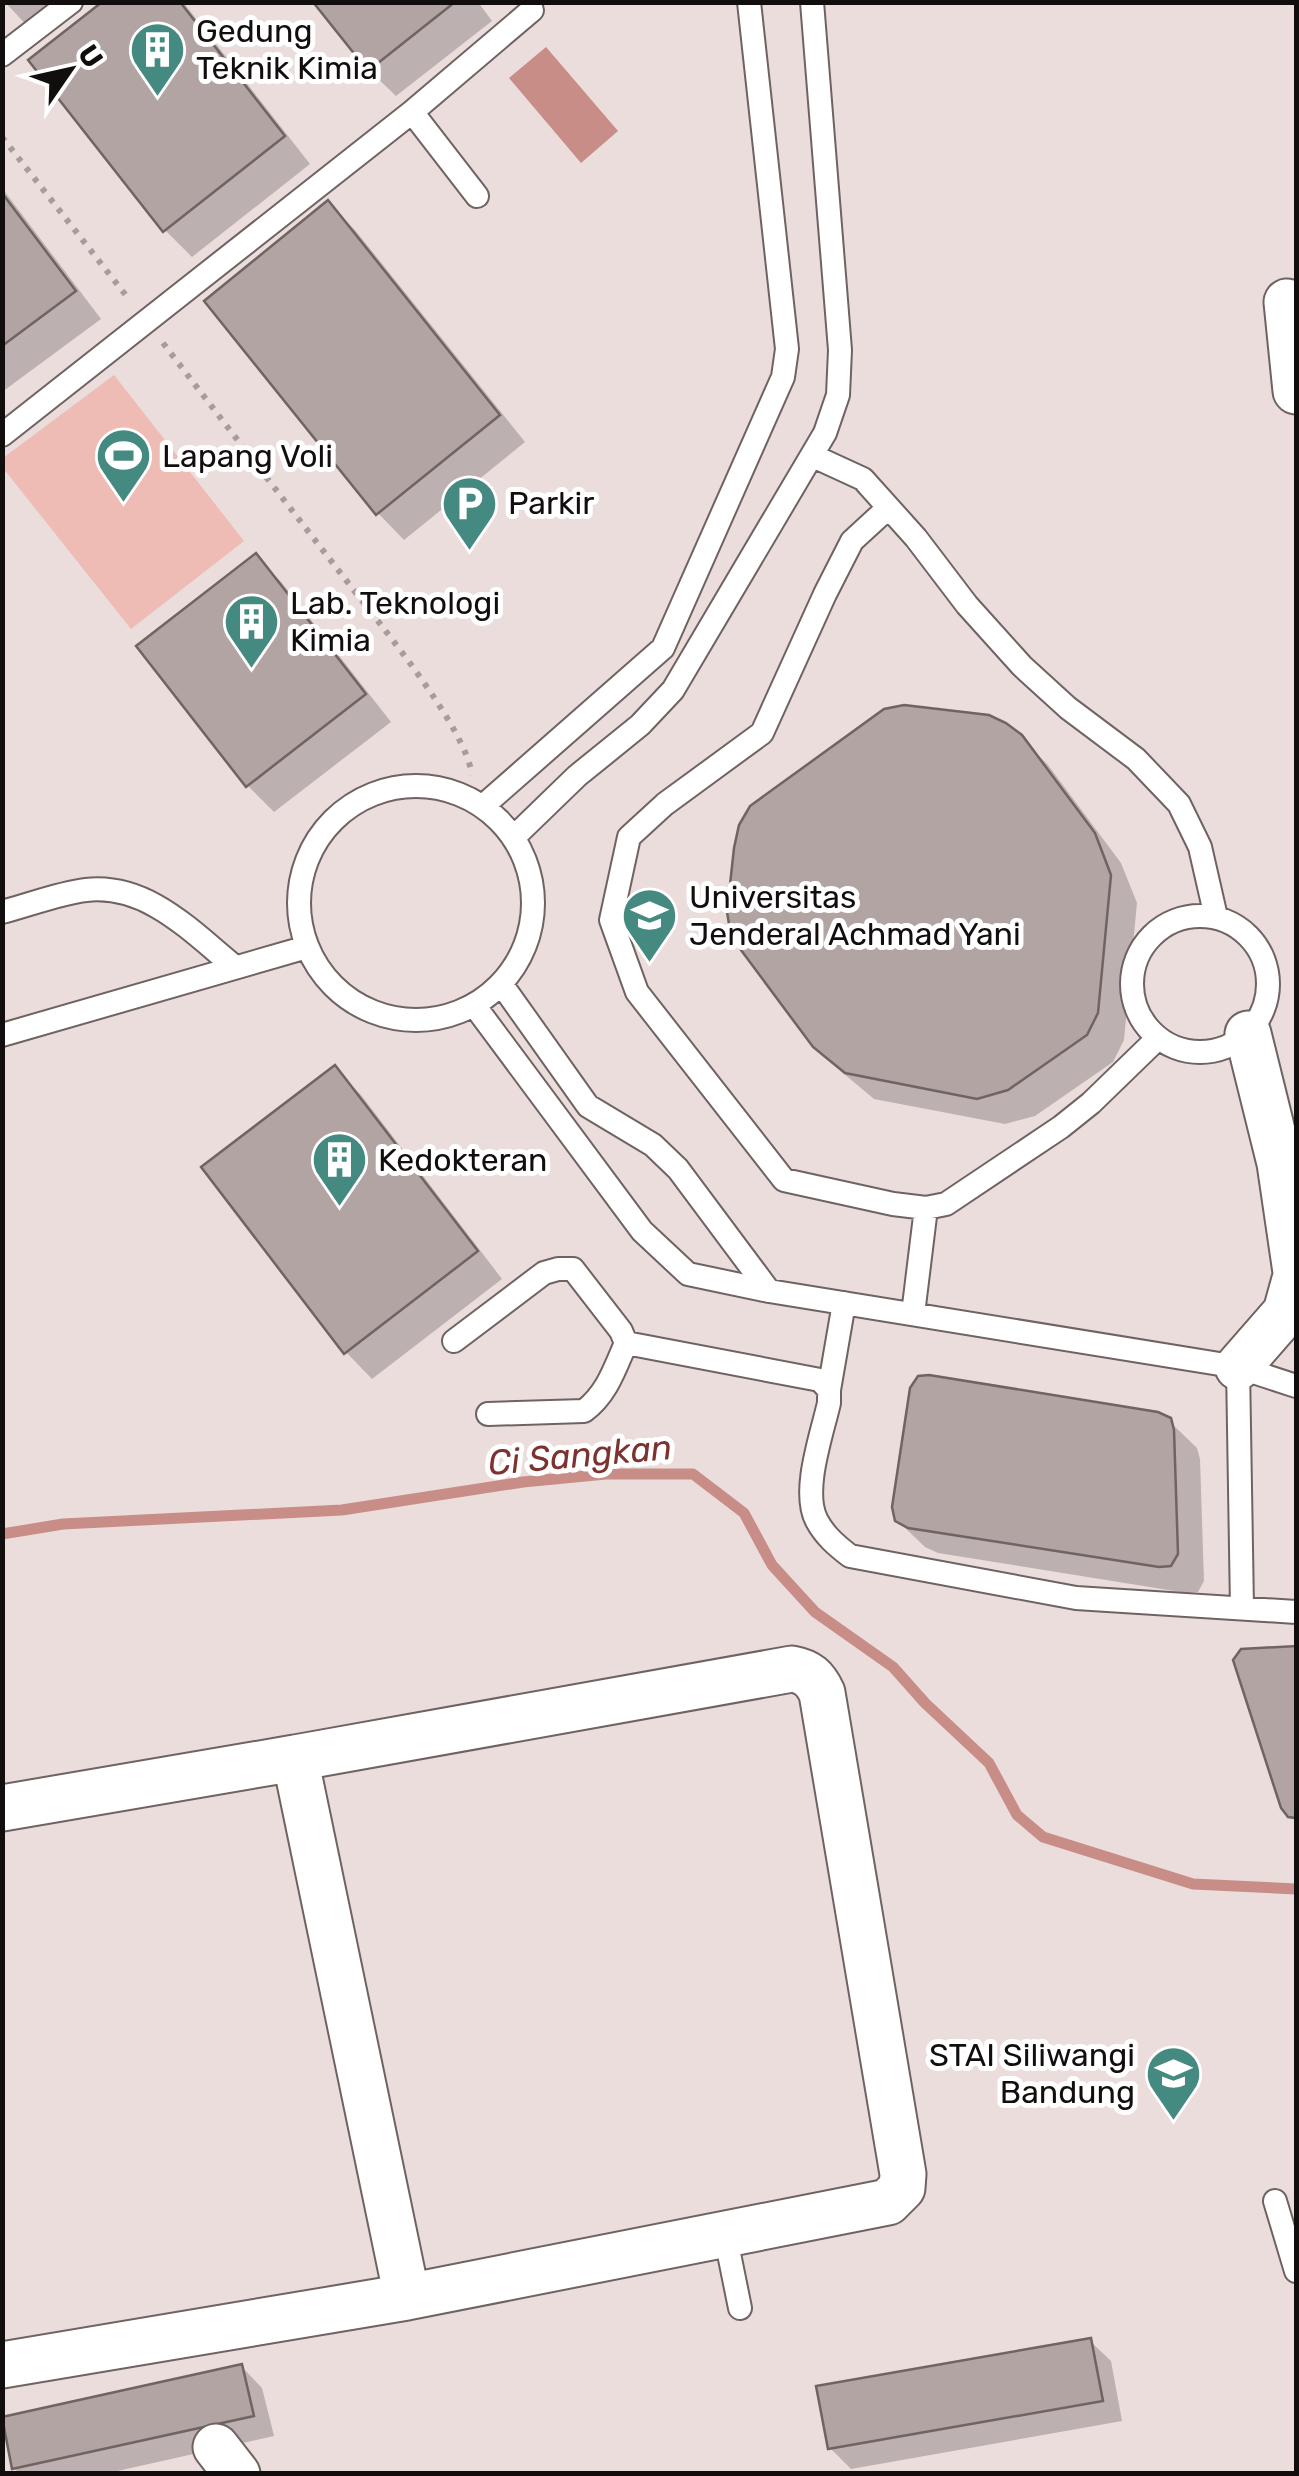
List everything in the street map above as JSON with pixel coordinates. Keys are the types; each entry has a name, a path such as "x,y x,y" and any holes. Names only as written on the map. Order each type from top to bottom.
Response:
{"street":[{"path":"1287,302 1296,390"},
{"path":"1238,1367 1286,1312 1296,1274 1280,1162 1248,1034"},
{"path":"2,1808 792,1669 804,1672 815,1680 822,1693 903,2174 902,2188 888,2202 407,2297 2,2366"},
{"path":"295,1758 407,2297"}],"lane":[{"path":"2,55 71,2"},
{"path":"479,804 663,648 783,377 787,349 749,2"},
{"path":"514,838 576,776 640,725 674,690 812,456 838,395 840,350 812,2"},
{"path":"2,435 412,112 532,10"},
{"path":"412,112 478,196"},
{"path":"812,456 863,479 1022,666 1068,708 1136,759 1179,804 1200,847 1216,917"},
{"path":"888,508 852,541 762,733 665,804 629,837 611,920 637,992 784,1180 926,1208 946,1204 1061,1127 1158,1038"},
{"path":"422,785 449,790 479,804 497,817 514,838 533,888 529,940 518,964 502,985 458,1014 406,1021 357,1005 319,970 307,947 299,896 312,847 326,826 346,808 395,787 422,785"},
{"path":"2,912 86,890 118,890 162,908 236,967"},
{"path":"1195,915 1216,917 1236,925 1252,938 1263,956 1268,998 1248,1034 1230,1046 1210,1052 1188,1051 1158,1038 1144,1023 1135,1004 1134,965 1156,930 1195,915"},
{"path":"2,1036 307,947"},
{"path":"502,985 588,1106 653,1145 678,1169 769,1291"},
{"path":"474,1005 642,1231 688,1274 769,1291 1238,1367 1296,1386"},
{"path":"913,1314 926,1208"},
{"path":"454,1340 544,1273 558,1268 573,1269 621,1331 626,1343 605,1390 584,1411 488,1414"},
{"path":"844,1303 829,1403 810,1489 814,1517 829,1540 850,1556 1076,1598 1296,1612"},
{"path":"626,1343 820,1380 829,1390"},
{"path":"1238,1367 1242,1608"},
{"path":"1275,2201 1296,2271"},
{"path":"725,2234 740,2308"}],"path":[{"path":"2,137 397,646 438,705 470,764 479,804"}],"shaded area":[{"path":"546,47 618,131 581,163 509,78"},
{"name":"Lapang Voli","path":"114,375 244,541 131,629 3,468 3,458"}],"building":[{"name":"Gedung Teknik Kimia","path":"102,2 180,2 285,136 163,232 28,60"},
{"path":"313,2 455,2 368,71"},
{"path":"2,193 76,291 2,346"},
{"path":"328,200 500,415 376,515 204,301"},
{"name":"Lab. Teknologi Kimia","path":"256,553 366,694 246,787 136,646"},
{"path":"904,705 989,715 1022,735 1095,833 1111,875 1098,1013 1087,1035 1008,1090 977,1099 845,1073 813,1047 730,930 727,912 734,848 739,825 750,806 884,709"},
{"name":"Kedokteran","path":"335,1065 478,1251 344,1354 201,1167"},
{"path":"918,1376 1158,1412 1171,1418 1178,1554 1171,1566 908,1528 895,1521 892,1507 910,1388"},
{"path":"1296,1646 1296,1818 1288,1817 1281,1808 1233,1660 1241,1649"},
{"path":"1091,2338 1103,2401 828,2449 816,2386"},
{"path":"242,2364 254,2416 12,2469 2,2417"}],"waterway":[{"name":"Ci Sangkan","path":"2,1534 63,1524 342,1510 523,1482 606,1474 693,1474 744,1513 772,1565 815,1612 893,1667 989,1763 1017,1815 1043,1837 1193,1884 1296,1889"}],"place":[{"name":"Gedung Teknik Kimia","path":"157,98"},
{"name":"Lapang Voli","path":"123,505"},
{"name":"Parkir","path":"469,552"},
{"name":"Lab. Teknologi Kimia","path":"251,670"},
{"name":"Universitas Jenderal Achmad Yani","path":"650,964"},
{"name":"Kedokteran","path":"339,1209"},
{"name":"STAI Siliwangi Bandung","path":"1174,2122"}]}
